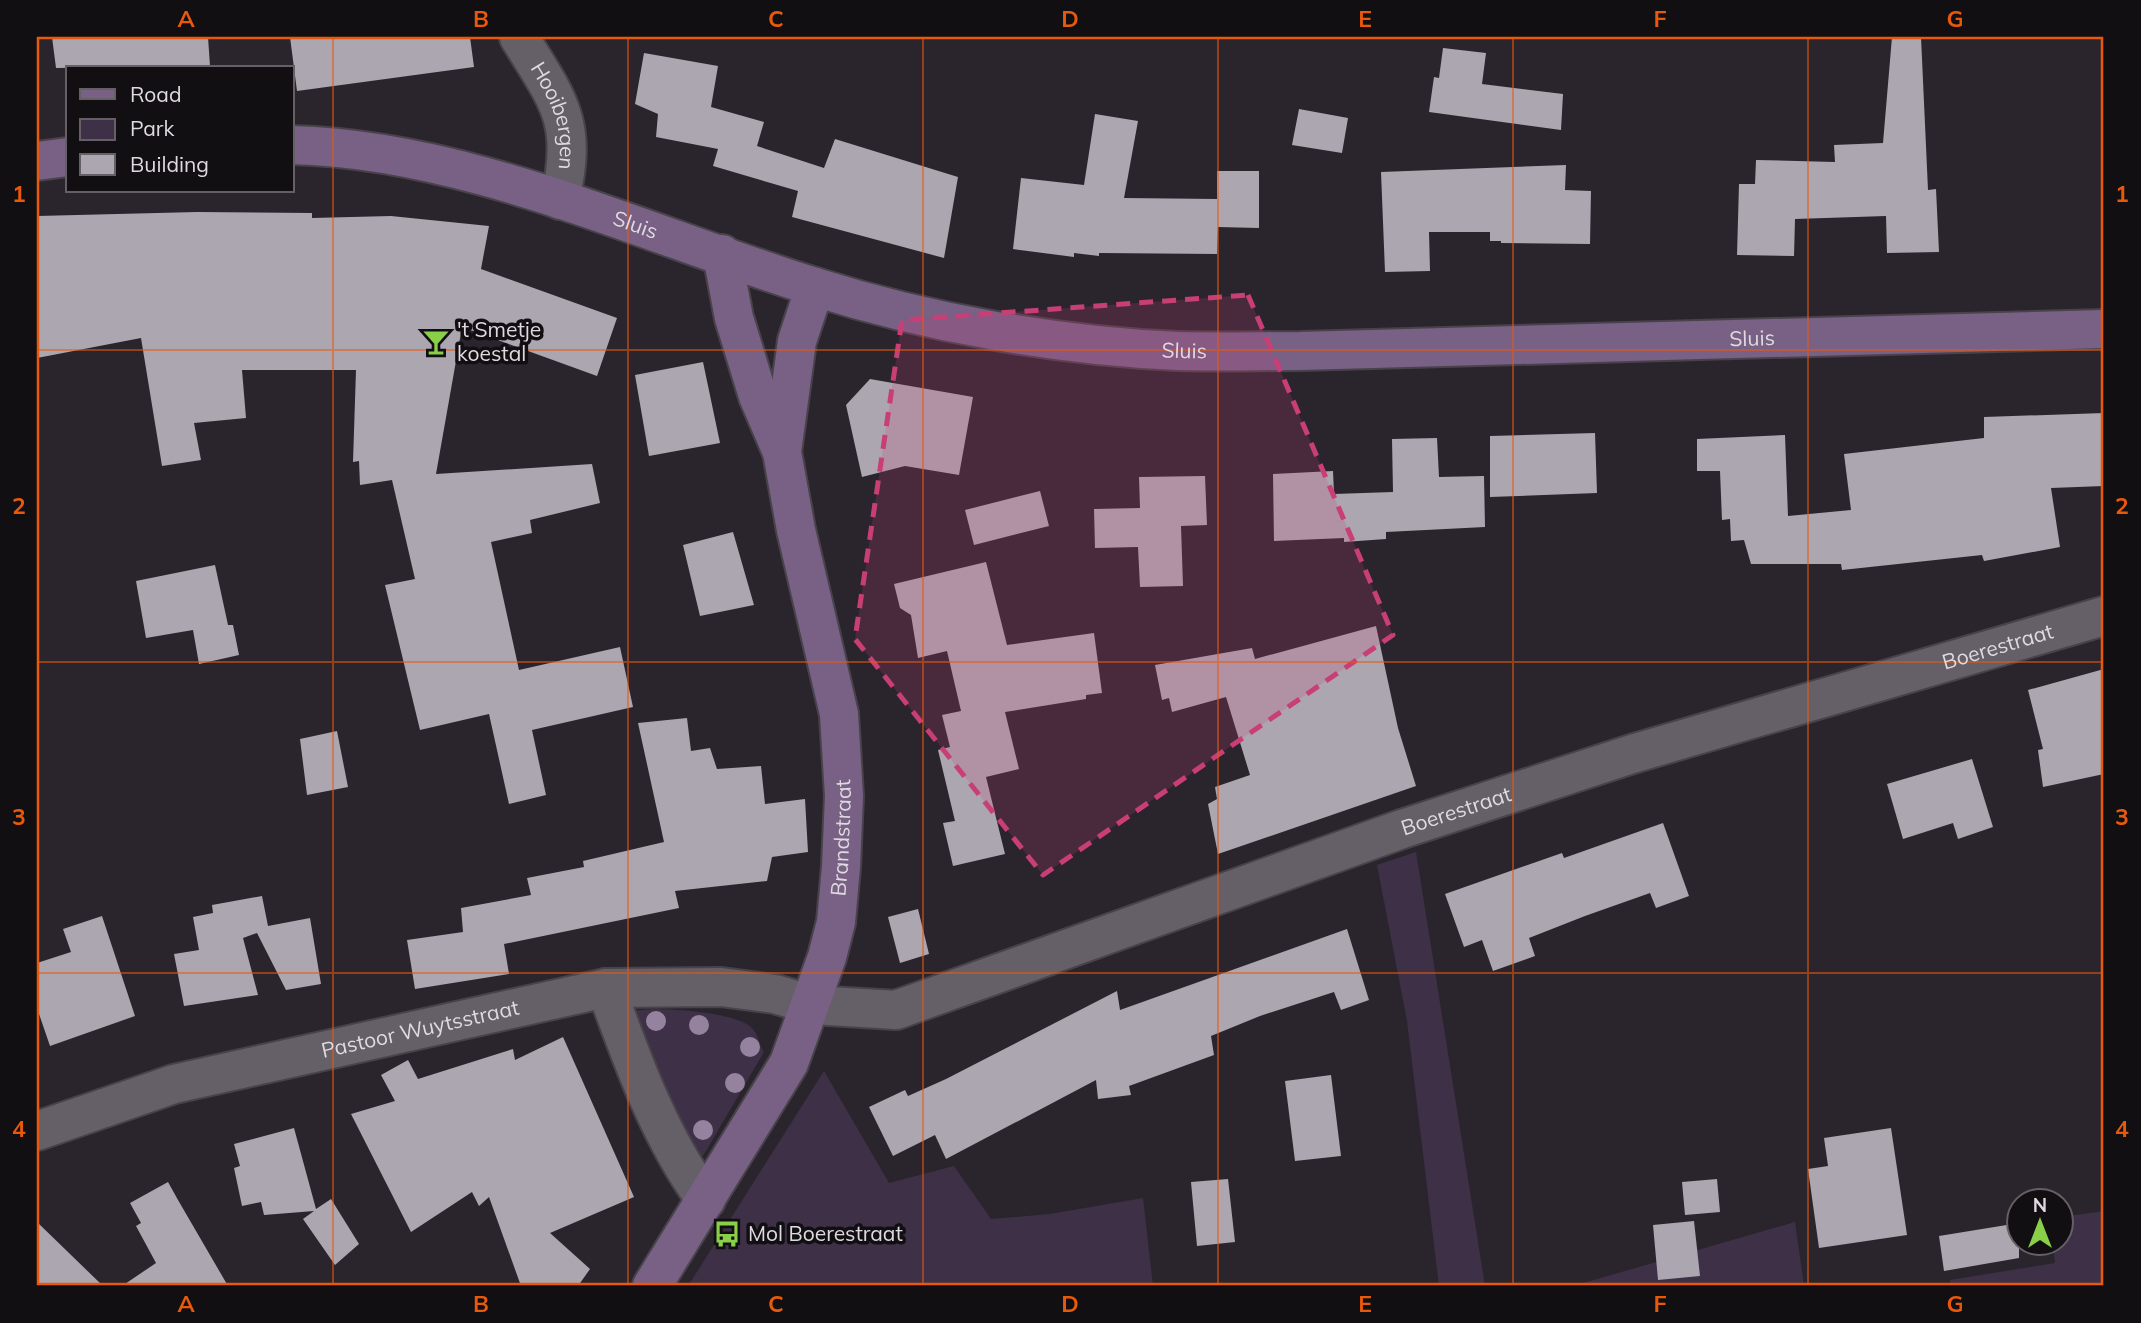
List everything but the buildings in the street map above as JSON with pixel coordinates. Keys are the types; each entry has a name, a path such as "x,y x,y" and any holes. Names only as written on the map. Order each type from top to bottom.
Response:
{"street":[{"name":"Hooibergen","path":"519,37 560,107 565,122 569,151 560,200"},
{"name":"Sluis","path":"294,145 399,157 560,200 815,287 961,322 1069,341 1178,351 1300,351 2104,328"},
{"path":"37,161 66,157"},
{"name":"Brandstraat","path":"652,1286 789,1063 812,1005 836,922 841,867 842,769 839,714 796,530 782,452 758,396 734,318 722,254"},
{"name":"Brandstraat","path":"782,452 797,341 815,287"},
{"name":"Boerestraat","path":"812,1005 895,1010 929,1000 1402,829 1632,754 2104,616"},
{"name":"Pastoor Wuytsstraat","path":"37,1131 174,1084 606,988 721,986 775,994 812,1005"},
{"path":"606,988 640,1077 687,1173 706,1200"}],"highlighted area":[{"path":"1248,295 1393,635 1043,875 855,639 902,320"}],"green space":[{"path":"1416,852 1485,1286 1439,1286 1407,1021 1377,865"},
{"path":"651,1009 704,1012 732,1018 752,1028 764,1052 703,1156 687,1146 622,1012"},
{"path":"824,1071 889,1183 954,1166 991,1219 1050,1214 1143,1198 1153,1286 688,1286"},
{"path":"2104,1211 2104,1286 1950,1286 1950,1280 2055,1263 2054,1256 2074,1256 2074,1215"},
{"path":"1795,1222 1804,1286 1573,1286"}],"place":[{"name":"'t Smetje koestal","path":"436,342"},
{"name":"Mol Boerestraat","path":"727,1234"}]}
